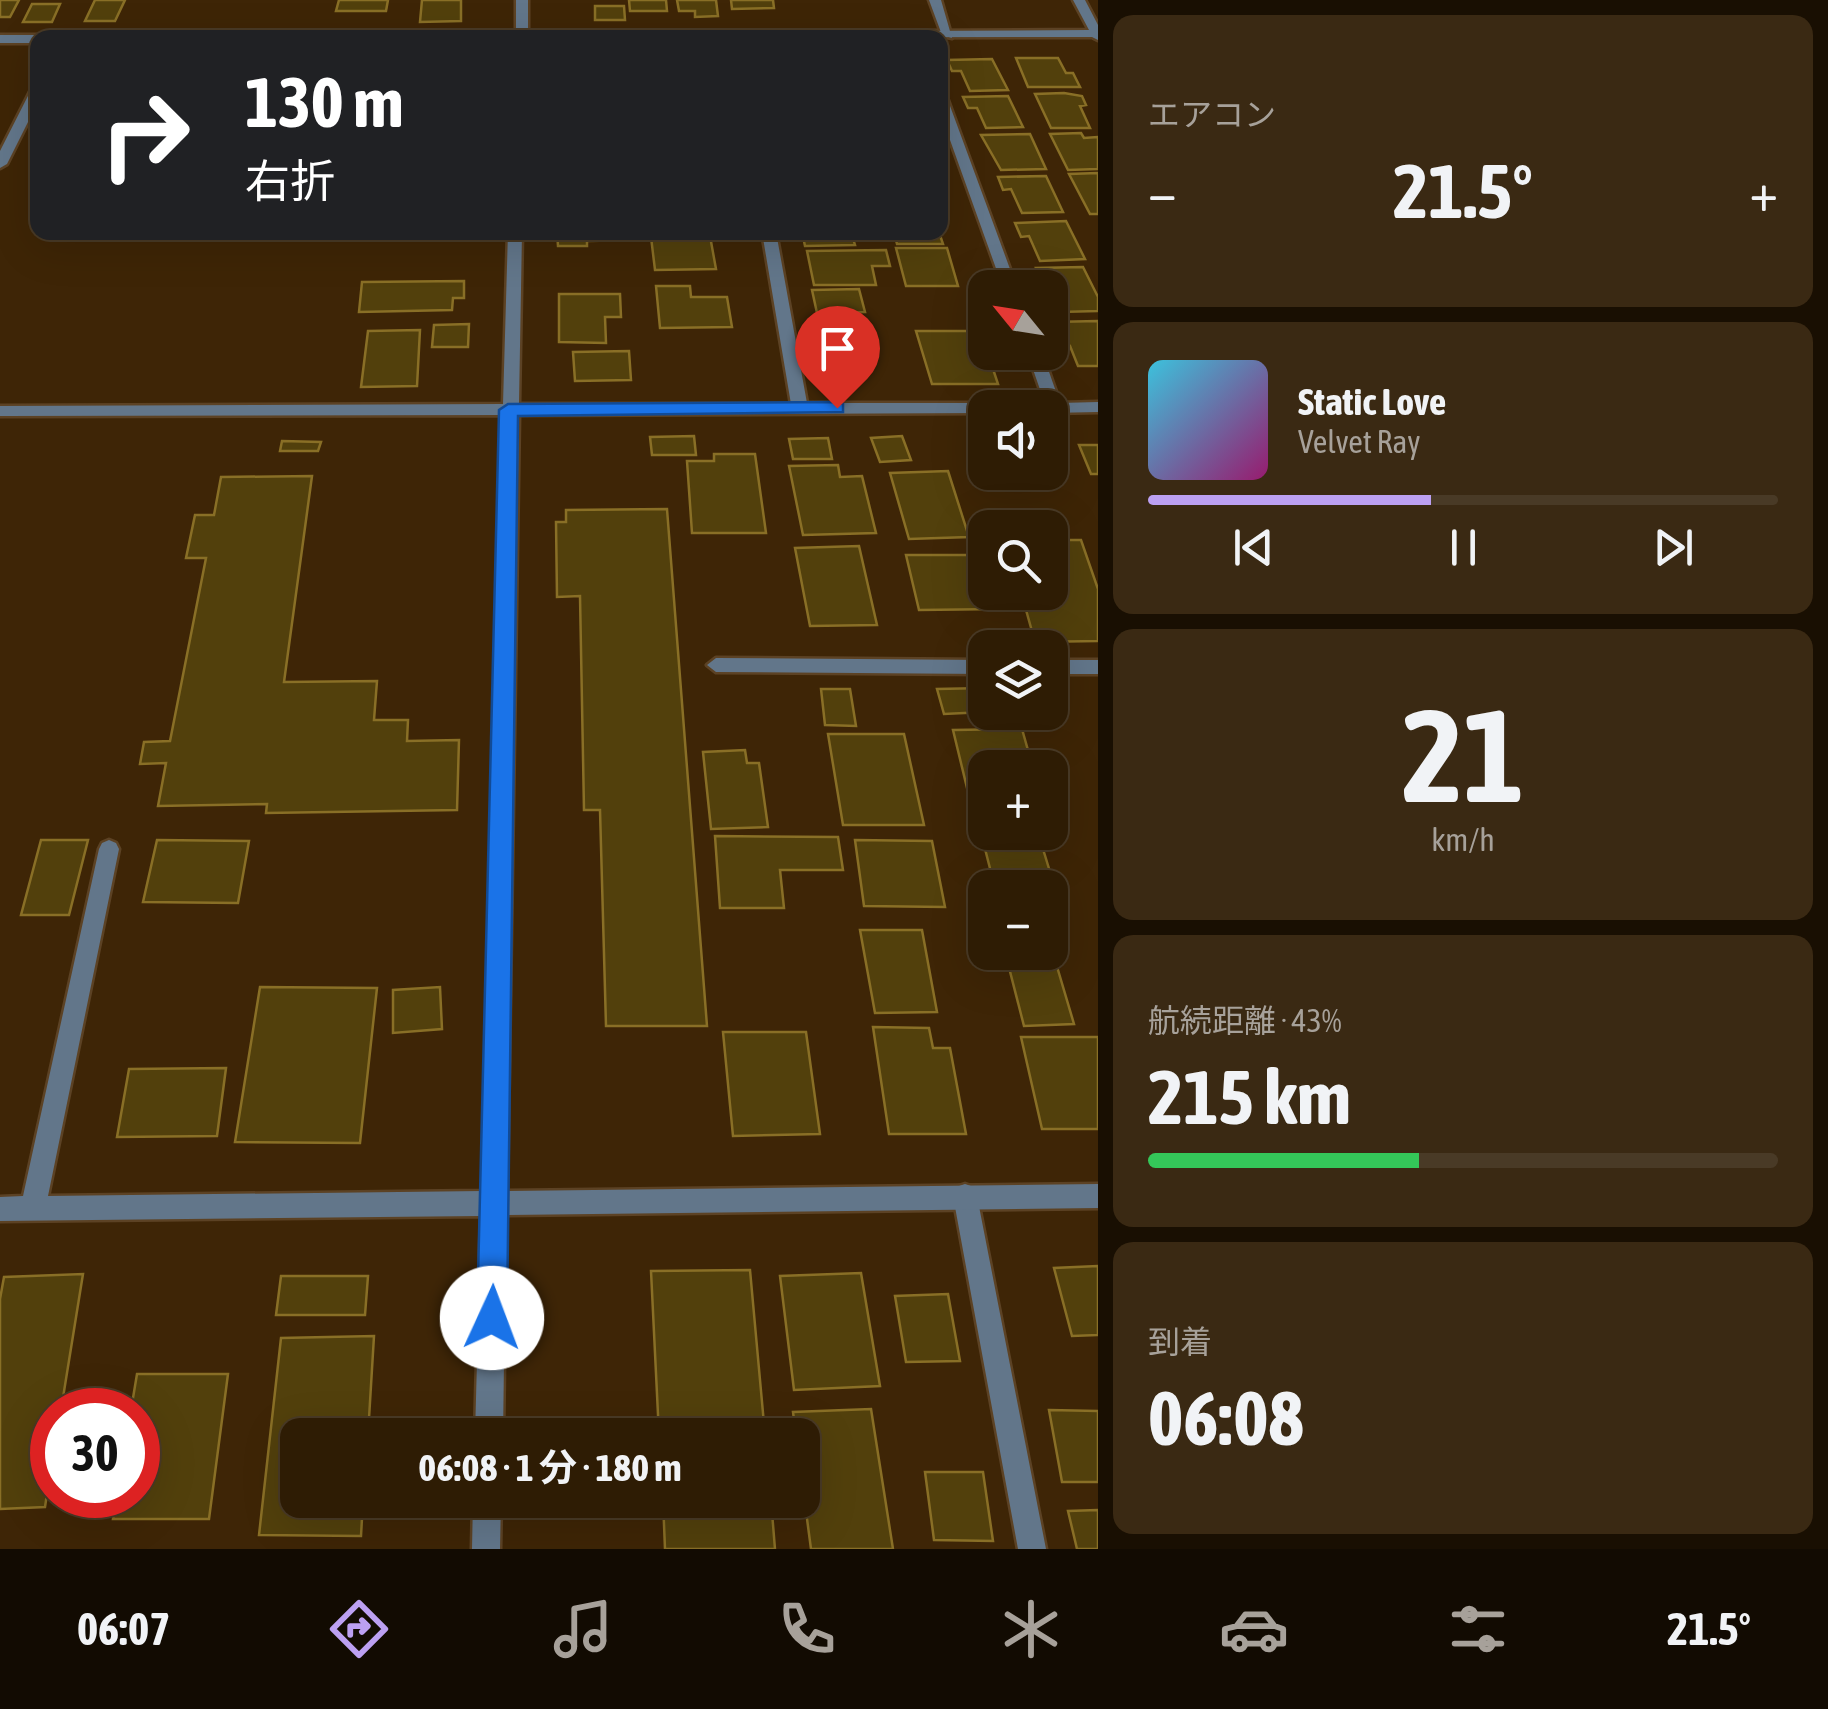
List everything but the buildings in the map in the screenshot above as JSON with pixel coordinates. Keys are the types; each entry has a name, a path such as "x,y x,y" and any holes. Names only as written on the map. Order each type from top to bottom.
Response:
{"street":[{"path":"522,0 522,30"},
{"path":"935,0 946,30"},
{"path":"948,35 1097,34 1079,0"},
{"path":"0,39 30,39"},
{"path":"0,164 30,104"},
{"path":"948,117 1003,270"},
{"path":"490,1418 508,410 515,240"},
{"path":"769,240 800,408"},
{"path":"0,411 968,408"},
{"path":"1068,408 1098,408"},
{"path":"716,665 968,667"},
{"path":"1068,667 1098,668"},
{"path":"34,1208 109,849"},
{"path":"965,1196 1032,1549"},
{"path":"0,1209 1098,1196"},
{"path":"486,1549 487,1518"}],"route":[{"path":"492,1318 508,410 837,408"}]}
